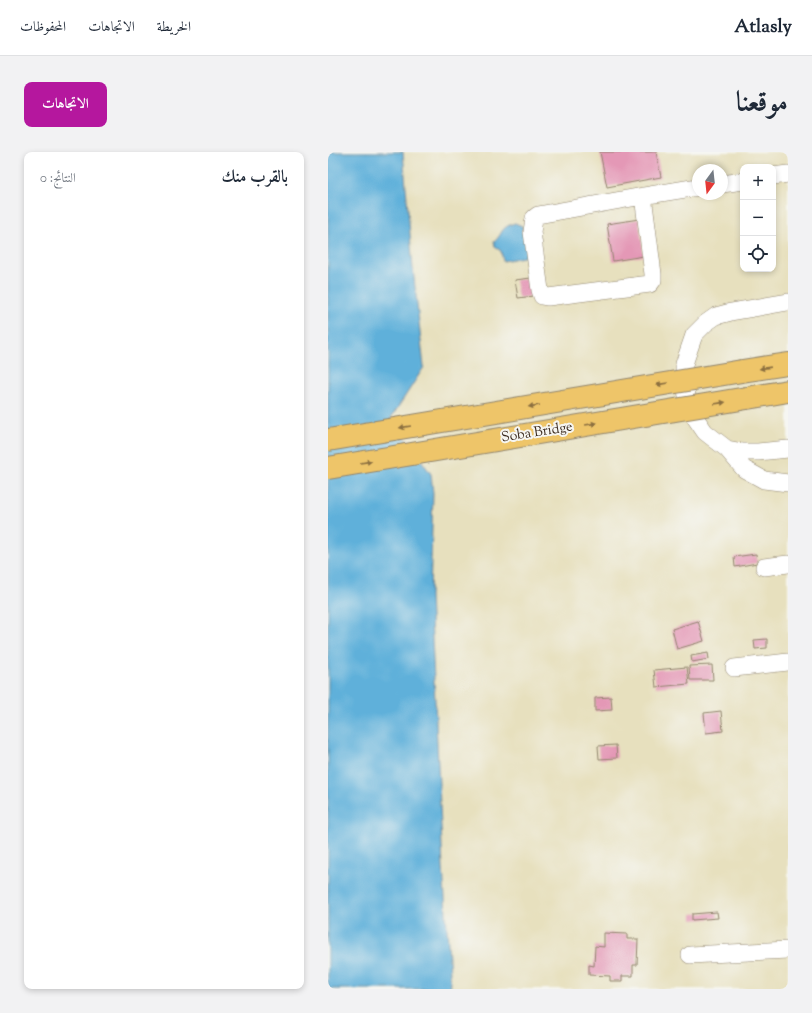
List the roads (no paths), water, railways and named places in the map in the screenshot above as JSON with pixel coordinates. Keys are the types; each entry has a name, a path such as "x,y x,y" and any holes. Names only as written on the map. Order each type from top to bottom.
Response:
{"highway":[{"name":"Soba Bridge","path":"328,440 788,364"},
{"name":"Soba Bridge","path":"328,468 788,392"}],"street":[{"path":"776,176 788,174"},
{"path":"728,183 740,181"},
{"path":"643,196 653,274 653,280 650,284 548,297 542,296 532,232 534,218 538,215 643,196 692,189"},
{"path":"788,302 716,316 706,323 694,335 684,364 687,396 694,416 705,432 727,449 744,469 764,480 788,483"},
{"path":"727,449 743,452 788,449"},
{"path":"764,567 788,564"},
{"path":"734,668 788,662"},
{"path":"690,955 788,950"}],"water":[{"path":"328,152 403,152 413,269 424,367 391,418 431,474 433,493 430,596 443,867 451,989 328,989"},
{"path":"515,223 522,226 528,256 503,261 501,251 495,247 494,242 506,227"}]}
